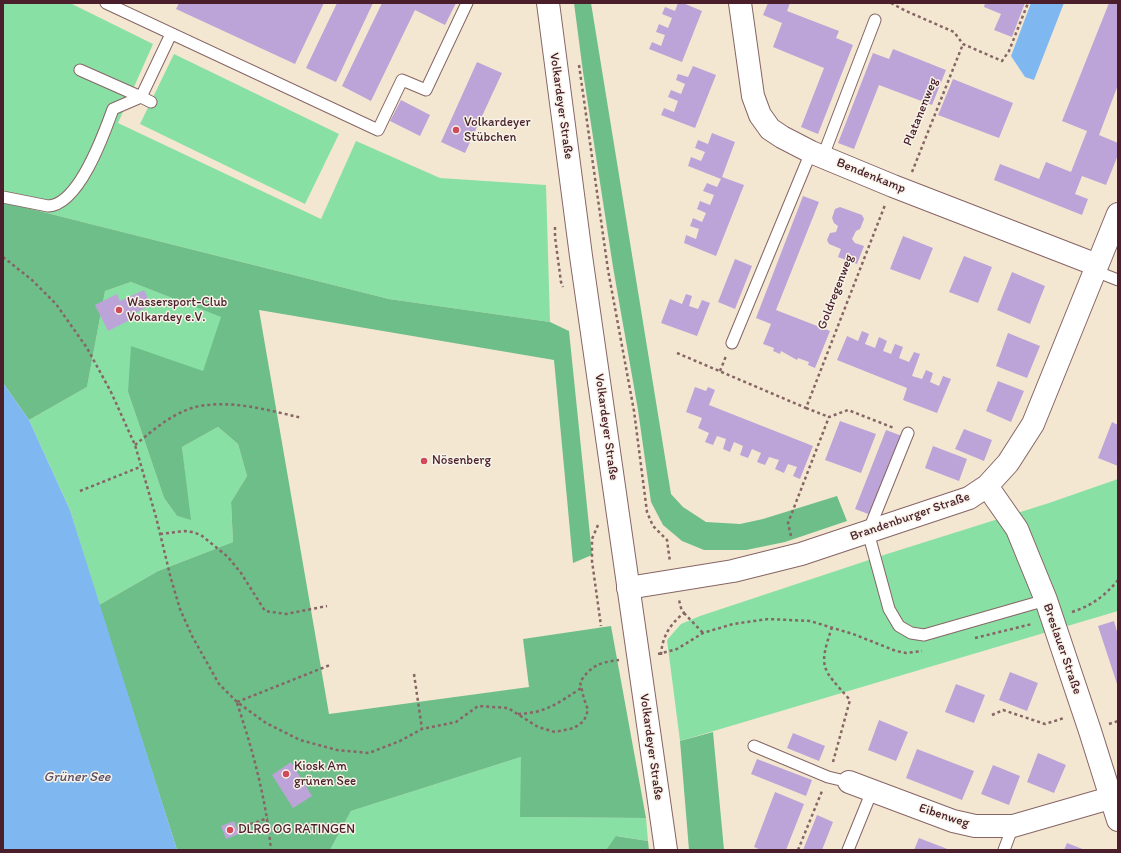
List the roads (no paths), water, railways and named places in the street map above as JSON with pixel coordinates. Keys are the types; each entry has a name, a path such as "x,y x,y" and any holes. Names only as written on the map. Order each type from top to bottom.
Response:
{"street":[{"name":"Volkardeyer Straße","path":"548,3 582,264 666,850"},
{"name":"Bendenkamp","path":"740,3 753,96 760,115 770,129 782,137 817,154 1096,268"},
{"name":"Brandenburger Straße","path":"628,588 733,571 801,554 969,498 987,486 1008,463 1033,424 1118,214"},
{"name":"Breslauer Straße","path":"987,486 1017,528 1049,610 1118,820"},
{"name":"Eibenweg","path":"849,782 953,821 975,826 1013,826 1110,798"}],"lane":[{"path":"106,3 378,130 402,80 426,90 467,3"},
{"path":"732,343 817,154 875,20"},
{"path":"146,100 171,34"},
{"path":"80,70 146,100"},
{"path":"3,197 55,206 75,187 88,170 103,138 113,109 146,100"},
{"path":"1096,268 1118,280"},
{"path":"908,433 868,532 889,609 899,626 911,633 924,635 1049,610"},
{"name":"Eibenweg","path":"754,746 828,777 849,782"},
{"path":"848,850 872,791"},
{"path":"1004,850 1013,826"}],"water":[{"path":"1031,3 1064,3 1034,80 1025,77 1011,56"},
{"name":"Grüner See","path":"3,383 29,420 70,510 177,850 3,850"}],"place":[{"name":"Volkardeyer Stübchen","path":"456,130"},
{"name":"Wassersport-Club Volkardey e.V.","path":"119,310"},
{"name":"Nösenberg","path":"424,461"},
{"name":"Kiosk Am grünen See","path":"286,774"},
{"name":"DLRG OG RATINGEN","path":"230,830"}]}
